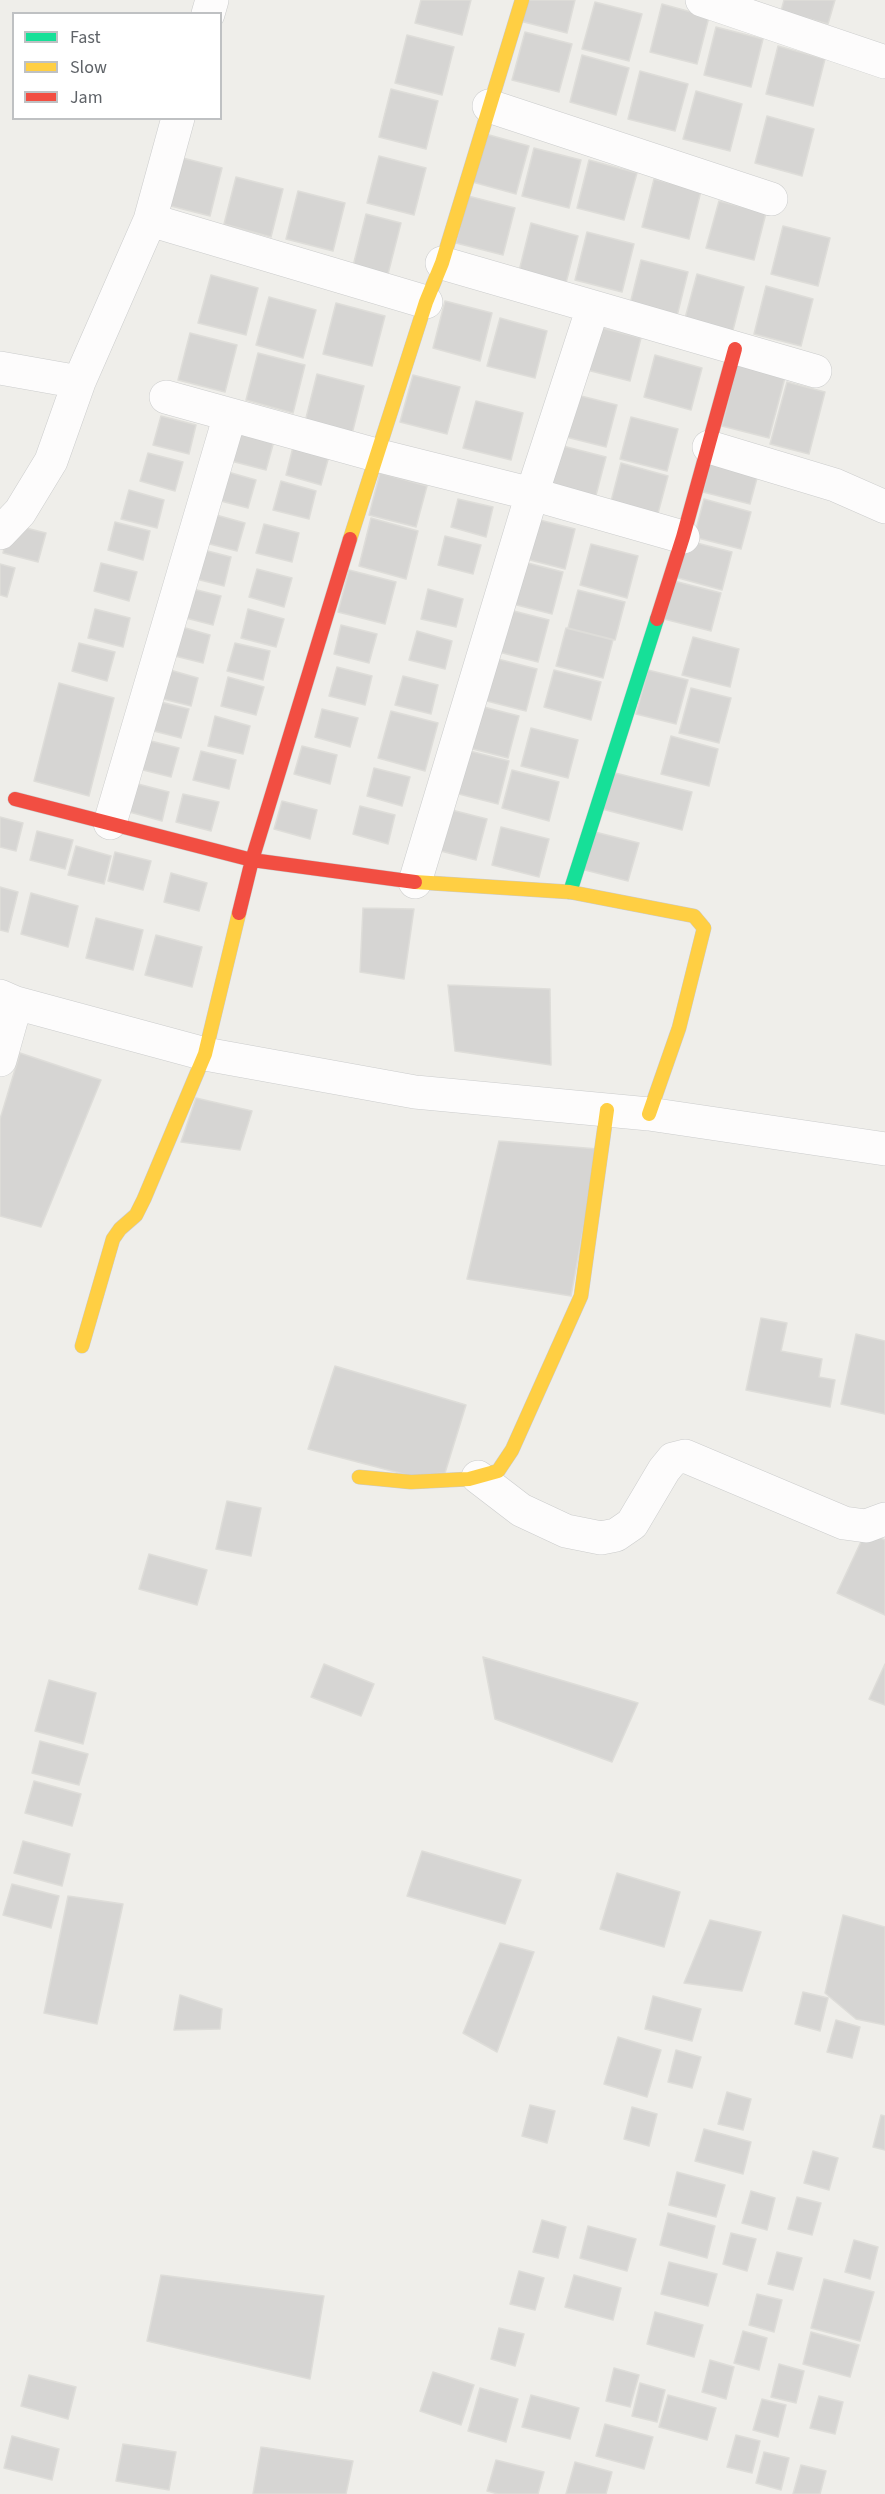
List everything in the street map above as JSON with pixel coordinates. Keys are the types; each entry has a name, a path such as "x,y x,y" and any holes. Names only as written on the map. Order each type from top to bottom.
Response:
{"street":[{"path":"82,1346 113,1239 120,1229 136,1215 144,1200 205,1054 252,860 376,455 426,302 442,263 522,0"},
{"path":"702,0 885,62"},
{"path":"489,106 771,199"},
{"path":"0,533 20,512 51,461 79,382 150,220 177,120"},
{"path":"150,220 426,302"},
{"path":"442,263 735,350 815,371"},
{"path":"416,882 532,494 593,307"},
{"path":"570,892 683,537 735,350"},
{"path":"0,368 79,382"},
{"path":"166,397 376,455 532,494 683,537"},
{"path":"110,823 230,415"},
{"path":"709,447 835,485 885,507"},
{"path":"15,799 252,860 416,882 570,892 685,912 694,916 704,928 678,1028 649,1114"},
{"path":"0,1060 8,1000 205,1054 415,1092 649,1114 885,1149"},
{"path":"359,1478 411,1482 478,1477 498,1470 512,1450 581,1296 607,1110"},
{"path":"478,1477 521,1510 566,1531 601,1538 616,1535 632,1524 664,1470 673,1459 685,1456 844,1523 866,1526 885,1519"}],"building":[{"path":"421,0 471,0 462,35 415,23"},
{"path":"525,0 575,0 567,33 520,21"},
{"path":"784,0 835,0 828,24 781,11"},
{"path":"595,2 642,14 629,61 582,49"},
{"path":"662,4 709,17 697,64 650,52"},
{"path":"716,27 763,39 751,87 704,75"},
{"path":"525,32 572,44 559,92 512,80"},
{"path":"407,35 454,47 442,95 395,83"},
{"path":"778,46 825,59 813,106 766,94"},
{"path":"582,55 629,68 616,115 570,102"},
{"path":"640,71 688,84 675,131 628,119"},
{"path":"391,89 438,101 426,149 379,137"},
{"path":"696,91 742,104 730,151 683,139"},
{"path":"767,116 814,129 802,176 755,163"},
{"path":"482,133 529,146 516,194 469,181"},
{"path":"534,148 581,160 569,208 522,196"},
{"path":"175,156 222,168 210,216 163,204"},
{"path":"379,156 426,168 414,215 367,203"},
{"path":"589,160 637,173 624,220 577,208"},
{"path":"236,177 283,189 271,237 224,224"},
{"path":"654,179 701,191 689,239 642,227"},
{"path":"298,191 345,203 333,251 286,239"},
{"path":"468,196 515,208 503,255 456,243"},
{"path":"719,201 766,213 754,260 706,248"},
{"path":"366,214 401,223 388,274 353,266"},
{"path":"531,223 578,236 566,283 519,271"},
{"path":"783,226 830,238 818,286 771,274"},
{"path":"587,232 634,244 622,292 575,280"},
{"path":"641,260 688,272 676,320 629,308"},
{"path":"697,274 744,287 732,334 684,322"},
{"path":"211,275 258,288 246,335 198,323"},
{"path":"766,286 813,299 801,346 754,334"},
{"path":"269,297 316,310 303,358 256,345"},
{"path":"445,301 492,313 480,361 433,348"},
{"path":"336,303 385,316 372,366 323,354"},
{"path":"500,318 547,331 535,378 487,366"},
{"path":"594,326 641,338 630,381 583,369"},
{"path":"190,333 237,345 225,392 178,380"},
{"path":"258,353 305,365 293,413 246,400"},
{"path":"655,355 702,368 691,410 644,397"},
{"path":"739,357 787,370 769,438 722,426"},
{"path":"317,374 364,386 352,434 305,422"},
{"path":"413,375 460,387 447,434 400,422"},
{"path":"787,382 825,392 809,454 770,444"},
{"path":"569,393 617,405 606,447 558,435"},
{"path":"476,401 523,413 511,460 463,448"},
{"path":"161,416 196,425 189,454 153,445"},
{"path":"631,417 678,429 667,471 620,459"},
{"path":"238,432 274,441 266,470 231,461"},
{"path":"559,445 606,457 595,499 548,487"},
{"path":"293,447 329,456 321,485 286,475"},
{"path":"148,453 183,462 175,491 140,481"},
{"path":"713,454 760,467 750,504 703,492"},
{"path":"621,463 668,476 657,517 610,505"},
{"path":"221,470 256,480 248,508 213,499"},
{"path":"380,473 427,486 416,527 369,515"},
{"path":"281,481 316,491 309,519 273,510"},
{"path":"129,490 164,500 157,528 121,519"},
{"path":"458,499 493,507 486,537 451,527"},
{"path":"704,499 751,512 741,549 694,537"},
{"path":"209,513 245,523 237,551 202,542"},
{"path":"528,517 575,529 565,569 518,557"},
{"path":"371,518 418,531 406,579 359,566"},
{"path":"115,522 150,531 143,560 108,550"},
{"path":"10,524 46,533 38,562 3,553"},
{"path":"264,524 299,533 292,562 256,553"},
{"path":"445,536 481,545 473,574 438,565"},
{"path":"685,540 732,552 722,590 675,577"},
{"path":"591,544 638,556 627,598 580,585"},
{"path":"196,548 231,557 224,586 188,577"},
{"path":"516,560 563,572 552,614 505,602"},
{"path":"101,563 137,572 129,601 94,591"},
{"path":"0,564 15,568 7,597 0,595"},
{"path":"257,569 292,578 284,607 249,597"},
{"path":"349,570 396,582 385,624 338,612"},
{"path":"674,581 721,593 711,631 664,619"},
{"path":"185,587 221,596 213,625 178,616"},
{"path":"428,589 463,599 456,627 421,619"},
{"path":"578,590 625,602 615,640 568,628"},
{"path":"502,608 549,620 538,662 491,650"},
{"path":"95,609 130,618 123,647 88,638"},
{"path":"248,609 284,619 276,647 241,638"},
{"path":"175,625 210,635 203,663 167,654"},
{"path":"341,625 377,634 369,663 334,654"},
{"path":"566,628 613,640 603,678 556,666"},
{"path":"417,631 452,641 445,669 409,660"},
{"path":"693,637 739,649 730,687 682,675"},
{"path":"79,643 115,652 107,681 72,671"},
{"path":"235,643 270,651 263,680 227,671"},
{"path":"490,657 537,669 526,711 479,699"},
{"path":"337,667 372,676 365,705 329,696"},
{"path":"163,668 198,678 191,706 155,697"},
{"path":"554,670 601,682 591,720 544,707"},
{"path":"648,670 688,680 676,724 636,714"},
{"path":"403,676 438,685 431,714 395,705"},
{"path":"228,677 264,687 256,715 221,706"},
{"path":"59,683 114,698 89,796 34,781"},
{"path":"691,688 731,698 719,743 679,733"},
{"path":"153,700 189,709 181,738 146,729"},
{"path":"472,704 519,716 508,758 461,746"},
{"path":"322,709 358,718 350,747 315,737"},
{"path":"391,711 438,723 425,771 378,758"},
{"path":"215,716 250,726 243,754 208,746"},
{"path":"531,728 578,740 568,778 521,766"},
{"path":"671,736 718,749 709,786 661,774"},
{"path":"143,739 179,748 171,777 135,768"},
{"path":"302,746 337,755 330,784 294,774"},
{"path":"462,749 509,761 498,804 451,792"},
{"path":"201,751 236,760 229,789 193,780"},
{"path":"374,768 410,777 402,806 367,796"},
{"path":"512,770 559,782 549,821 502,808"},
{"path":"611,772 692,792 682,830 602,809"},
{"path":"134,783 169,792 162,821 126,811"},
{"path":"183,794 219,802 211,831 176,822"},
{"path":"282,801 317,810 310,839 274,829"},
{"path":"360,806 395,815 388,844 353,834"},
{"path":"440,807 487,819 476,860 429,848"},
{"path":"0,817 23,823 16,851 0,847"},
{"path":"501,827 549,839 539,877 492,865"},
{"path":"37,831 73,840 65,869 30,860"},
{"path":"591,831 639,843 628,881 581,869"},
{"path":"76,846 111,856 104,884 68,875"},
{"path":"115,852 151,861 143,890 108,881"},
{"path":"171,873 207,883 199,911 164,902"},
{"path":"0,887 18,892 8,932 0,930"},
{"path":"31,893 78,906 68,947 21,934"},
{"path":"363,908 414,909 404,979 360,972"},
{"path":"96,918 143,930 133,970 86,958"},
{"path":"156,935 202,947 192,987 145,975"},
{"path":"448,985 550,989 551,1065 455,1051"},
{"path":"20,1053 101,1080 41,1227 0,1216 0,1119"},
{"path":"196,1098 252,1111 240,1150 181,1142"},
{"path":"499,1141 598,1149 571,1296 467,1279"},
{"path":"761,1318 787,1323 781,1351 822,1359 819,1377 835,1380 830,1407 746,1390"},
{"path":"856,1334 885,1341 885,1414 841,1404"},
{"path":"335,1366 466,1405 445,1473 411,1476 308,1449"},
{"path":"227,1501 261,1508 251,1556 216,1549"},
{"path":"866,1531 885,1540 885,1615 837,1593"},
{"path":"149,1554 207,1570 197,1605 139,1589"},
{"path":"483,1657 638,1703 612,1762 495,1719"},
{"path":"324,1664 374,1684 361,1716 311,1697"},
{"path":"885,1664 885,1705 869,1699"},
{"path":"49,1680 96,1693 83,1744 35,1731"},
{"path":"40,1741 88,1754 79,1785 32,1773"},
{"path":"34,1781 81,1794 72,1826 25,1813"},
{"path":"23,1841 70,1854 62,1886 14,1873"},
{"path":"422,1851 521,1880 505,1924 407,1896"},
{"path":"617,1873 680,1892 664,1947 600,1929"},
{"path":"12,1884 59,1896 51,1928 3,1915"},
{"path":"68,1896 123,1904 97,2024 44,2013"},
{"path":"843,1915 885,1927 885,2025 856,2019 825,1993"},
{"path":"710,1920 761,1932 742,1991 684,1983"},
{"path":"500,1943 534,1952 497,2052 463,2033"},
{"path":"803,1992 828,1998 820,2031 795,2024"},
{"path":"180,1995 222,2009 220,2029 174,2030"},
{"path":"653,1996 701,2009 692,2041 645,2029"},
{"path":"836,2020 860,2027 852,2058 827,2052"},
{"path":"618,2037 661,2050 647,2097 604,2084"},
{"path":"676,2050 701,2057 692,2088 668,2082"},
{"path":"727,2092 751,2099 743,2130 718,2124"},
{"path":"530,2105 555,2111 547,2143 522,2136"},
{"path":"632,2107 657,2114 649,2146 624,2139"},
{"path":"881,2115 885,2116 885,2150 873,2147"},
{"path":"704,2129 751,2142 743,2174 695,2161"},
{"path":"813,2151 838,2158 829,2190 804,2183"},
{"path":"677,2172 725,2185 716,2217 669,2205"},
{"path":"751,2191 775,2198 767,2230 742,2223"},
{"path":"797,2197 821,2203 812,2235 788,2229"},
{"path":"668,2213 715,2226 707,2258 660,2245"},
{"path":"542,2220 566,2227 558,2258 533,2252"},
{"path":"588,2226 636,2239 627,2271 580,2258"},
{"path":"731,2233 756,2239 747,2271 723,2264"},
{"path":"854,2240 878,2247 870,2279 845,2272"},
{"path":"777,2252 802,2258 793,2290 768,2284"},
{"path":"669,2262 717,2274 708,2306 661,2294"},
{"path":"519,2271 544,2278 535,2310 510,2304"},
{"path":"161,2275 324,2296 310,2379 147,2341"},
{"path":"574,2275 621,2288 613,2320 565,2307"},
{"path":"824,2279 874,2292 860,2341 811,2328"},
{"path":"757,2294 782,2300 774,2332 749,2325"},
{"path":"655,2312 703,2325 694,2357 647,2344"},
{"path":"499,2328 524,2334 515,2366 491,2359"},
{"path":"743,2331 767,2338 759,2370 734,2363"},
{"path":"811,2332 859,2345 850,2377 803,2364"},
{"path":"710,2360 734,2367 726,2399 702,2392"},
{"path":"779,2364 804,2371 796,2403 771,2397"},
{"path":"614,2368 639,2375 630,2407 606,2401"},
{"path":"433,2372 474,2385 461,2425 420,2411"},
{"path":"29,2375 76,2387 68,2419 21,2406"},
{"path":"640,2383 665,2390 657,2422 632,2416"},
{"path":"480,2388 518,2399 506,2442 468,2431"},
{"path":"531,2395 579,2408 570,2439 522,2427"},
{"path":"668,2395 716,2408 707,2440 659,2427"},
{"path":"819,2396 843,2402 835,2434 810,2428"},
{"path":"762,2399 786,2405 778,2437 753,2430"},
{"path":"605,2424 653,2437 644,2469 596,2456"},
{"path":"736,2435 760,2441 752,2473 727,2467"},
{"path":"12,2436 59,2449 52,2480 4,2468"},
{"path":"123,2444 176,2452 169,2490 116,2481"},
{"path":"261,2447 353,2461 346,2494 253,2494"},
{"path":"764,2452 789,2458 781,2490 756,2483"},
{"path":"496,2460 544,2472 538,2494 498,2494 487,2491"},
{"path":"575,2462 612,2472 606,2494 566,2494"},
{"path":"801,2465 826,2471 820,2494 793,2494"}],"traffic: fast":[{"path":"570,892 657,619"}],"traffic: slow":[{"path":"350,539 426,302 442,263 522,0"},
{"path":"415,882 570,892 694,916 704,928 679,1028 649,1114"},
{"path":"82,1346 113,1239 120,1229 136,1215 144,1199 205,1054 239,913"},
{"path":"359,1477 411,1482 469,1479 498,1471 512,1450 581,1296 607,1110"}],"traffic: jam":[{"path":"657,619 683,537 735,349"},
{"path":"239,913 252,860 350,539"},
{"path":"15,799 252,860 415,882"}]}
